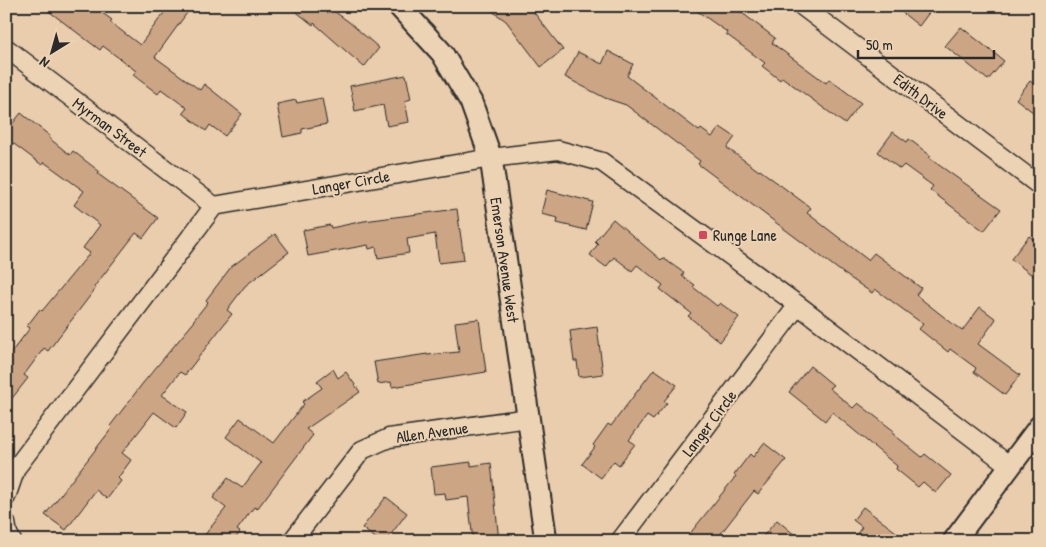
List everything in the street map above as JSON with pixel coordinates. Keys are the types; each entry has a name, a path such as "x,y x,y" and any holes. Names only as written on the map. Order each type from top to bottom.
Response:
{"street":[{"name":"Emerson Avenue West","path":"399,6 442,53 471,102 490,158 546,541"},
{"name":"Edith Drive","path":"802,6 1040,186"},
{"name":"Myrman Street","path":"6,48 214,206"},
{"name":"Langer Circle","path":"214,206 490,158 558,150 602,162 798,305 1010,466"},
{"path":"6,497 16,468 214,206"},
{"name":"Langer Circle","path":"620,541 798,305"},
{"name":"Allen Avenue","path":"292,541 362,450 389,438 528,418"},
{"path":"954,541 1040,426"},
{"path":"6,522 8,534 12,541"}],"building":[{"path":"42,6 93,6 140,45 169,6 192,6 155,57 200,90 204,84 242,114 225,136 210,125 206,131 183,113 187,108 161,89 158,94 133,75 136,71 103,46 100,50"},
{"path":"289,6 327,6 379,48 364,67 314,23 313,25"},
{"path":"485,6 529,6 563,50 541,67 506,21"},
{"path":"690,6 733,6 775,38 772,43 826,83 829,79 861,103 845,124 782,77 780,80 762,66 765,63 726,34 727,32"},
{"path":"894,6 934,6 919,26"},
{"path":"961,27 1004,61 988,80 945,46"},
{"path":"608,51 633,64 627,76 699,131 701,129 712,137 720,127 735,137 727,148 811,208 807,213 868,260 874,253 921,288 916,295 962,331 980,307 996,319 978,344 1020,375 1005,395 974,372 976,368 950,349 948,352 919,329 923,324 875,289 872,293 843,273 698,164 700,161 626,105 605,98 565,77 578,52 602,64"},
{"path":"406,75 411,99 405,101 409,122 387,126 383,105 355,111 350,86"},
{"path":"1030,81 1040,88 1040,104 1034,113 1016,99"},
{"path":"322,98 327,124 302,129 302,133 283,137 277,104 296,100 297,103"},
{"path":"21,113 70,155 73,151 100,172 98,174 158,218 143,238 136,233 48,351 44,348 24,375 28,378 6,406 6,359 30,328 27,326 40,309 42,311 90,253 83,248 100,225 74,205 84,191 44,162 42,165 6,138 6,132"},
{"path":"893,132 907,142 909,139 931,156 929,158 1001,209 984,231 930,190 933,186 904,165 900,169 878,152"},
{"path":"547,190 593,202 586,230 557,223 558,218 541,214"},
{"path":"457,209 464,260 439,263 435,234 407,239 409,253 378,258 376,247 369,249 368,245 308,256 303,230 330,225 331,228 364,221"},
{"path":"613,219 661,260 663,258 684,273 682,276 695,285 693,287 717,306 720,303 739,317 720,342 688,316 691,313 660,289 663,285 637,265 632,271 614,257 606,267 590,255 598,244 595,241"},
{"path":"275,234 289,252 245,286 227,310 232,314 185,375 180,372 162,395 187,412 176,428 154,412 122,453 131,460 118,478 121,481 107,499 96,490 66,530 45,515 112,428 110,426 143,383 194,322 208,302 206,300 231,267"},
{"path":"1029,236 1040,244 1040,281 1011,259"},
{"path":"479,319 486,372 392,387 391,382 378,384 374,362 427,354 459,352 455,322"},
{"path":"597,327 603,374 579,377 577,361 574,361 570,331"},
{"path":"810,366 833,385 829,388 853,408 858,403 894,431 892,433 922,457 925,454 951,475 936,493 923,482 918,487 896,469 897,466 832,412 825,421 789,392"},
{"path":"333,369 338,378 346,372 360,392 306,429 313,435 257,509 254,507 237,530 240,532 234,541 200,541 226,508 213,498 228,478 242,488 261,463 226,437 240,418 274,443 304,404 302,402 322,388 317,381"},
{"path":"654,369 677,385 664,401 667,403 653,420 647,416 629,440 635,444 619,465 614,461 601,478 582,464 595,447 593,445 608,424 611,426"},
{"path":"764,443 786,460 758,494 754,491 715,541 684,541 736,476 734,475 750,454 753,457"},
{"path":"471,462 471,466 491,463 499,541 473,541 468,497 446,500 445,493 434,494 431,467"},
{"path":"386,497 407,513 386,541 379,541 362,528"},
{"path":"863,507 908,541 863,541 856,535 862,527 853,520"},
{"path":"777,520 802,541 759,541"}],"place":[{"name":"Runge Lane","path":"703,235"}]}
